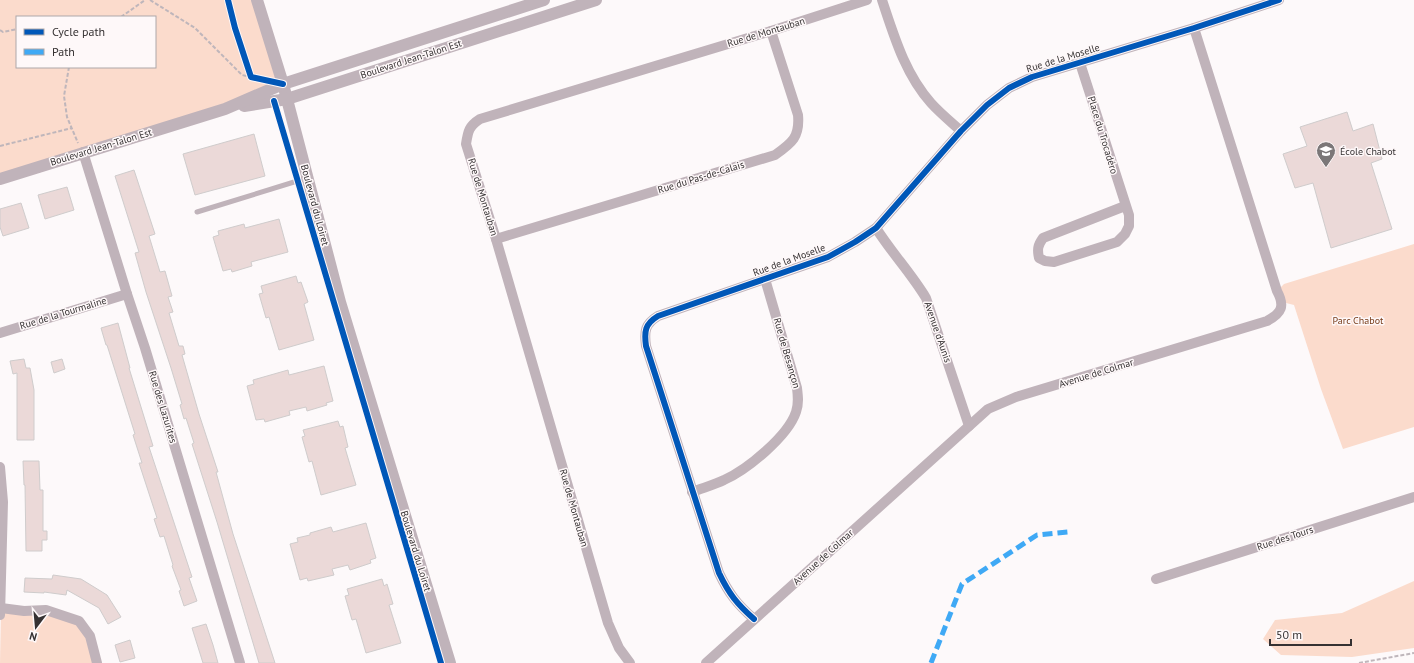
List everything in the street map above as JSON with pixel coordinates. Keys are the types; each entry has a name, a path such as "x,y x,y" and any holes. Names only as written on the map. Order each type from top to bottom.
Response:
{"street":[{"name":"Boulevard du Loiret","path":"257,0 283,84 340,302 450,663"},
{"name":"Boulevard Jean-Talon Est","path":"0,179 225,109 283,84 544,0"},
{"name":"Boulevard Jean-Talon Est","path":"225,109 287,99 596,0"},
{"name":"Rue de Montauban","path":"630,663 620,648 608,623 496,239 466,144 468,133 472,124 480,119 771,31 867,0"},
{"path":"882,0 896,43 907,67 931,103 960,131"},
{"name":"Rue de la Moselle","path":"754,619 738,605 728,591 719,573 646,346 644,335 647,326 652,320 658,316 828,257 855,242 876,228 960,131 987,105 1009,88 1032,77 1194,28 1279,0"},
{"name":"Avenue de Colmar","path":"706,663 988,409 1016,397 1267,321 1276,316 1282,301 1277,291 1194,28"},
{"name":"Rue du Pas-de-Calais","path":"496,239 775,155 788,145 795,136 799,127 798,115 771,31"},
{"name":"Place du Trocadéro","path":"1080,63 1125,206 1129,214 1129,226 1125,234 1117,242 1054,262 1045,261 1039,258 1037,250 1043,238 1125,206"},
{"name":"Rue des Lazurites","path":"83,152 127,294 148,355 240,663"},
{"name":"Avenue d'Aunis","path":"876,228 887,245 919,286 926,298 969,426"},
{"name":"Rue de Besançon","path":"692,492 724,480 746,467 771,446 791,423 796,412 799,401 797,388 765,279"},
{"name":"Rue de la Tourmaline","path":"0,333 127,294"},
{"path":"0,467 3,502 1,611 46,610 79,621 90,636 97,663"},
{"name":"Rue des Tours","path":"1156,579 1414,497"}],"lane":[{"path":"197,212 307,178"}],"path":[{"path":"122,16 145,0"},
{"path":"150,0 195,28 242,75 255,78"},
{"path":"0,30 3,32 16,29"},
{"path":"69,68 64,96 67,117 83,152"},
{"path":"249,70 255,78"},
{"path":"0,146 72,128"},
{"path":"1359,663 1414,653"}],"green space":[{"path":"0,0 257,0 283,84 0,178"},
{"name":"Parc Chabot","path":"1414,244 1414,427 1343,449 1321,389 1294,305 1282,302 1277,291 1284,284"},
{"path":"1414,581 1414,648 1352,657 1281,655 1263,639 1275,620 1342,613"},
{"path":"1,608 79,621 97,663 0,663"}],"building":[{"path":"1347,112 1353,131 1373,124 1382,159 1371,163 1392,229 1331,248 1313,183 1295,188 1283,154 1307,146 1300,127"},
{"path":"254,134 265,176 195,195 183,154"},
{"path":"134,170 155,234 149,236 160,272 165,271 172,296 168,297 173,312 169,313 179,346 183,346 185,354 182,355 218,472 216,472 233,534 275,663 259,663 192,444 194,443 186,418 184,419 180,405 182,404 146,292 135,253 139,252 115,176"},
{"path":"67,187 74,210 45,219 38,195"},
{"path":"21,203 29,228 3,236 0,227 0,209"},
{"path":"279,219 288,252 251,262 252,266 232,272 231,269 223,271 213,237 219,235 218,231 244,224 245,228"},
{"path":"296,276 298,283 301,282 308,302 304,304 314,340 279,350 269,317 266,318 259,294 263,293 261,286"},
{"path":"118,323 129,368 153,446 149,447 192,577 189,578 197,601 184,606 179,591 181,590 172,566 173,565 164,536 160,537 154,519 157,518 139,463 142,463 133,435 135,434 101,328"},
{"path":"24,359 26,368 30,368 34,390 34,440 17,440 17,373 13,374 10,361"},
{"path":"62,359 65,369 54,373 51,362"},
{"path":"324,366 333,401 326,403 327,405 307,411 306,407 289,411 290,415 265,422 264,419 256,420 247,386 254,384 253,380 288,370 289,375"},
{"path":"338,421 340,427 343,426 348,447 345,448 356,485 321,495 312,461 309,462 302,437 305,436 303,430"},
{"path":"23,461 39,461 40,490 43,490 43,531 47,531 47,540 42,540 42,551 26,551"},
{"path":"366,523 376,558 370,560 371,563 350,570 348,565 332,569 334,575 308,581 307,578 300,580 290,544 298,542 297,538 331,527 333,532"},
{"path":"53,575 81,579 107,595 121,617 108,624 99,608 67,590 66,595 44,592 24,592 25,578 52,579"},
{"path":"382,579 384,586 387,584 393,604 389,605 401,643 366,653 356,619 352,620 345,596 349,595 347,589"},
{"path":"206,624 218,663 203,663 192,628"},
{"path":"130,640 135,658 120,662 115,645"}],"marked path":[{"path":"931,663 962,584 1037,535 1068,532"}],"cycle path":[{"path":"228,0 235,28 251,77 283,84"},
{"path":"754,619 734,598 726,587 719,573 646,346 645,332 650,322 658,316 828,257 855,242 876,228 961,131 987,105 1009,88 1032,77 1194,28 1279,0"},
{"path":"274,101 441,663"}],"place":[{"name":"École Chabot","path":"1326,168"}]}
